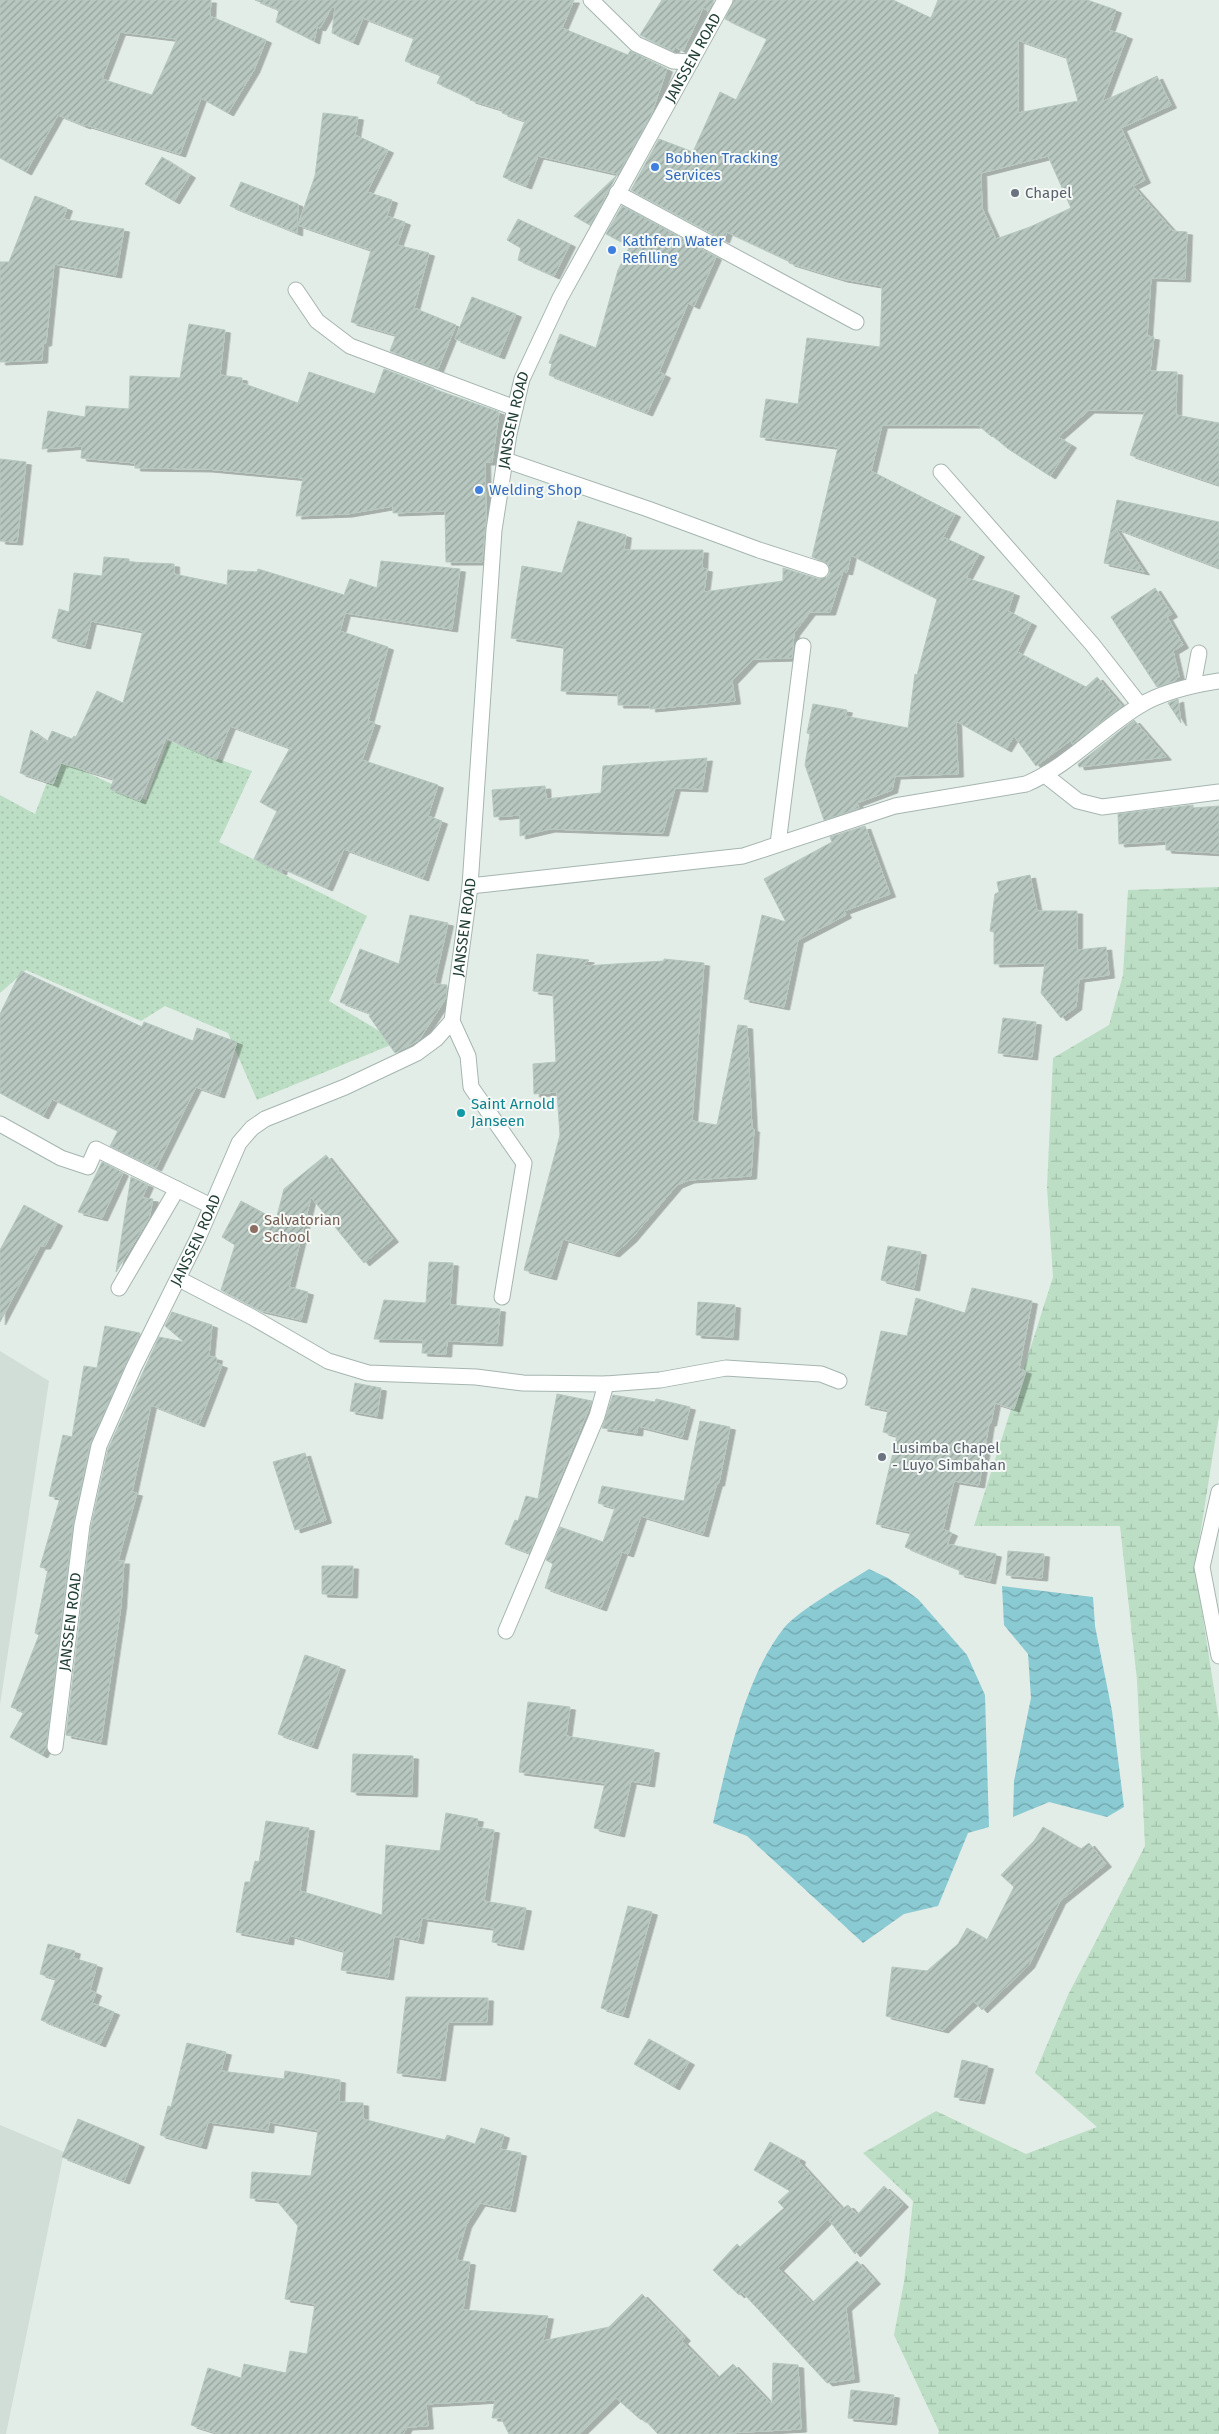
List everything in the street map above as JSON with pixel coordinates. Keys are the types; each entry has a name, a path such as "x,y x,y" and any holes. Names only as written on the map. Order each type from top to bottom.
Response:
{"street":[{"path":"591,0 636,44 673,61 691,62"},
{"name":"JANSSEN ROAD","path":"55,1747 82,1525 99,1446 134,1367 179,1279 239,1144 252,1128 265,1120 345,1087 417,1053 436,1039 452,1021 470,886 494,530 505,460 522,380 560,298 725,0"},
{"path":"617,192 856,322"},
{"path":"296,290 318,321 350,346 515,408"},
{"path":"505,460 821,570"},
{"path":"941,472 1092,644 1140,706"},
{"path":"778,844 803,646"},
{"path":"1193,685 1199,653"},
{"path":"470,886 743,856 895,806 1026,784 1045,775 1140,706 1193,685 1219,681"},
{"path":"1045,775 1078,801 1102,807 1219,792"},
{"path":"452,1021 468,1056 471,1087 524,1163 502,1297"},
{"path":"0,1124 61,1158 88,1167 96,1149 211,1206"},
{"path":"119,1288 177,1189"},
{"path":"179,1279 328,1360 368,1373 476,1377 523,1383 606,1384 660,1380 726,1368 821,1374 839,1381"},
{"path":"506,1631 597,1416 606,1384"},
{"path":"1219,1492 1202,1567 1219,1656"}],"shaded area":[{"path":"0,1351 49,1381 0,1705"},
{"path":"0,2125 64,2152 6,2434 0,2434"}],"green space":[{"path":"168,741 252,771 219,842 367,916 329,1001 398,1042 257,1100 228,1033 165,1006 141,1021 26,970 0,993 0,795 35,814 56,758 146,800"},
{"path":"1219,887 1219,1416 1195,1567 1219,1721 1219,2434 938,2434 939,2431 894,2335 904,2282 913,2201 863,2153 936,2111 1026,2154 1097,2127 1035,2073 1068,1995 1145,1846 1137,1680 1120,1526 974,1526 1053,1277 1047,1187 1053,1058 1109,1025 1123,975 1128,890"}],"water":[{"path":"869,1569 888,1578 918,1599 967,1655 985,1695 989,1827 968,1833 938,1906 904,1914 863,1943 747,1836 713,1823 739,1721 758,1670 770,1648 784,1628 801,1613"},
{"path":"1002,1586 1093,1597 1095,1626 1112,1711 1124,1807 1107,1817 1049,1802 1013,1817 1014,1781 1031,1698 1028,1654 1004,1625"}],"building":[{"path":"0,0 211,0 210,16 266,40 254,70 228,113 201,98 180,154 85,126 58,115 26,172 0,158","holes":["120,32 177,39 152,95 102,79"]},
{"path":"255,0 574,0 562,28 628,55 630,51 667,69 651,115 618,174 538,156 526,186 503,177 525,121 502,113 503,110 470,100 470,98 437,83 441,75 405,61 414,38 363,18 353,42 332,33 335,8 332,7 320,28 317,27 314,41 276,22 279,10"},
{"path":"662,0 714,0 708,11 703,8 683,51 675,47 673,51 640,35"},
{"path":"734,0 893,0 931,18 938,0 1087,0 1116,10 1109,30 1127,36 1102,102 1157,76 1171,105 1121,128 1145,180 1133,186 1173,231 1187,232 1185,279 1151,278 1147,336 1154,337 1150,371 1177,372 1176,415 1219,423 1219,485 1130,455 1145,411 1089,410 1058,437 1071,445 1050,476 1007,448 978,425 882,425 871,471 955,514 943,537 979,554 966,578 1014,593 1008,611 1031,623 1017,652 1086,687 1097,677 1122,706 1072,744 1071,740 1036,766 1014,736 1006,749 956,721 958,774 895,776 892,790 857,803 859,808 824,820 805,765 810,734 807,733 813,704 847,710 845,716 908,728 915,674 917,675 937,599 851,555 847,572 843,571 830,612 810,612 794,633 792,658 753,659 732,681 735,701 650,709 650,705 618,705 618,693 561,691 564,646 511,638 522,566 562,573 578,521 626,535 624,550 703,550 702,568 707,569 704,592 783,581 783,568 819,579 827,577 830,573 828,563 812,557 838,447 760,437 766,399 798,404 807,338 880,347 882,286 842,279 789,263 789,261 727,232 724,240 631,190 659,139 693,152 720,92 736,100 767,39 725,19","holes":["1018,40 1066,57 1078,101 1018,113","1048,156 1071,208 1030,227 996,239 982,208 981,173"]},
{"path":"323,113 358,117 355,135 388,150 367,192 392,200 387,216 405,222 397,245 429,253 414,308 456,325 438,369 390,351 396,335 351,322 371,250 298,225 315,176"},
{"path":"162,157 190,175 174,201 145,184"},
{"path":"617,175 590,225 574,216"},
{"path":"241,182 298,204 297,233 230,206"},
{"path":"35,196 67,208 63,219 124,229 116,275 54,264 46,343 43,343 42,360 0,362 0,262 9,262"},
{"path":"622,206 716,257 694,306 688,303 659,372 665,375 647,413 549,375 552,364 549,363 560,334 596,348 618,270 630,246 606,234"},
{"path":"518,219 570,244 554,276 518,260 521,248 507,240"},
{"path":"472,297 516,314 499,356 455,339"},
{"path":"189,324 225,330 220,375 242,378 242,383 298,403 309,372 375,394 384,369 499,412 492,462 485,462 486,521 482,562 446,562 445,511 393,513 393,506 347,514 296,516 303,478 207,469 135,468 135,463 81,458 82,446 42,449 48,411 85,417 86,406 129,409 130,376 180,378"},
{"path":"0,459 26,462 17,542 0,541"},
{"path":"1117,500 1219,522 1219,568 1115,528 1144,572 1104,563"},
{"path":"104,557 129,559 129,562 174,564 174,574 227,585 228,570 257,572 258,569 344,595 350,579 377,588 381,561 460,569 452,629 345,613 340,631 388,647 368,721 375,723 362,760 438,785 428,816 442,821 423,878 344,849 327,888 282,868 281,872 254,859 277,811 260,802 290,748 230,726 216,760 166,738 140,801 110,789 114,779 61,763 53,784 20,773 31,730 47,742 52,731 72,739 74,736 76,737 97,691 123,703 143,631 91,621 85,646 52,638 59,609 69,612 74,573 102,576"},
{"path":"1155,588 1172,614 1167,617 1183,645 1173,651 1179,677 1157,687 1111,617"},
{"path":"1178,699 1181,723 1168,703"},
{"path":"1134,720 1166,757 1079,767 1078,764"},
{"path":"707,758 702,789 675,788 663,833 550,829 520,836 520,815 494,817 492,790 545,786 546,799 601,793 603,766"},
{"path":"1193,805 1193,808 1219,806 1219,853 1166,850 1166,841 1119,844 1118,814"},
{"path":"865,826 890,894 844,911 846,915 798,940 784,1007 744,999 762,915 786,922 764,879 832,842 830,837"},
{"path":"1030,875 1037,911 1077,911 1077,950 1106,947 1109,975 1079,979 1076,1007 1061,1018 1041,993 1045,963 994,964 994,932 990,931 995,894 999,892 997,882"},
{"path":"410,915 448,923 434,984 447,985 446,998 419,1040 395,1053 369,1016 372,1014 340,1002 360,949 399,964"},
{"path":"537,954 589,960 583,966 664,961 664,959 704,963 692,1121 717,1125 738,1025 747,1026 752,1129 754,1129 751,1176 689,1180 677,1185 631,1239 614,1254 563,1239 551,1277 524,1270 560,1135 557,1092 534,1094 533,1064 556,1062 553,993 533,991"},
{"path":"21,971 142,1027 144,1022 193,1041 197,1028 237,1042 219,1095 196,1087 156,1168 110,1146 118,1131 52,1099 43,1116 0,1093 0,1014"},
{"path":"1003,1018 1036,1022 1032,1057 998,1053"},
{"path":"326,1155 393,1239 364,1263 311,1197 289,1287 308,1292 301,1320 259,1310 221,1290 235,1245 222,1237 241,1201 276,1220 284,1189"},
{"path":"102,1162 123,1173 102,1218 78,1212"},
{"path":"131,1177 148,1185 142,1198 153,1199 149,1218 116,1272"},
{"path":"24,1205 57,1223 45,1246 40,1246 0,1322 0,1250"},
{"path":"888,1246 921,1252 914,1288 881,1280"},
{"path":"429,1262 453,1263 450,1305 500,1309 497,1343 447,1341 446,1354 422,1353 423,1340 374,1339 384,1300 426,1303"},
{"path":"972,1288 1032,1301 1019,1369 1026,1371 1014,1409 995,1403 991,1423 989,1423 979,1485 954,1481 943,1529 952,1533 947,1544 996,1554 990,1581 959,1574 960,1570 905,1547 911,1532 876,1524 897,1436 883,1432 888,1410 865,1405 881,1331 907,1336 916,1298 965,1313"},
{"path":"698,1302 735,1305 733,1337 696,1335"},
{"path":"172,1312 212,1325 209,1356 217,1358 216,1363 222,1365 199,1424 151,1405 132,1492 137,1493 118,1561 124,1561 121,1606 101,1742 66,1735 91,1527 108,1449 159,1337 184,1342 165,1326"},
{"path":"105,1326 140,1333 90,1444 73,1524 46,1748 42,1755 10,1737 24,1712 11,1707 39,1635 35,1633 48,1569 40,1567 60,1498 49,1496 63,1435 72,1437 84,1366 97,1368"},
{"path":"355,1383 381,1388 377,1416 350,1411"},
{"path":"557,1394 592,1401 529,1553 505,1544 515,1520 518,1521 526,1496 538,1499"},
{"path":"613,1395 655,1402 656,1399 690,1407 682,1437 638,1426 637,1433 602,1428"},
{"path":"700,1421 730,1427 719,1483 717,1483 703,1534 641,1516 628,1554 622,1552 601,1608 545,1588 553,1564 546,1560 560,1527 603,1542 615,1508 598,1503 602,1486 684,1501"},
{"path":"305,1453 326,1520 295,1530 273,1462"},
{"path":"1008,1551 1044,1554 1042,1578 1006,1575"},
{"path":"322,1566 353,1566 352,1595 322,1594"},
{"path":"305,1655 340,1667 312,1746 278,1734"},
{"path":"528,1702 570,1707 566,1736 654,1750 649,1784 631,1781 619,1834 594,1828 605,1783 519,1772"},
{"path":"353,1754 413,1756 412,1794 351,1792"},
{"path":"446,1813 478,1819 476,1827 494,1830 484,1901 526,1908 518,1947 492,1942 494,1928 422,1918 418,1941 394,1936 388,1977 341,1970 344,1951 289,1935 288,1942 236,1932 245,1882 250,1882 255,1861 259,1862 266,1821 309,1828 300,1891 382,1915 386,1845 440,1851"},
{"path":"1043,1827 1081,1849 1089,1843 1106,1864 1060,1901 1029,1965 982,2010 974,2001 943,2030 886,2016 892,1967 927,1971 958,1944 967,1928 987,1940 1014,1887 1001,1875 1034,1841"},
{"path":"628,1906 652,1912 623,2015 601,2008"},
{"path":"48,1944 75,1951 73,1958 97,1965 90,1990 96,1993 92,2003 114,2012 100,2044 41,2020 56,1979 40,1974"},
{"path":"406,1997 488,1998 487,2022 448,2022 440,2078 397,2073"},
{"path":"649,2039 689,2062 674,2087 634,2064"},
{"path":"187,2043 226,2052 221,2071 284,2079 285,2071 340,2080 339,2102 363,2103 363,2119 445,2140 447,2135 475,2144 481,2128 504,2135 500,2149 521,2153 510,2209 480,2203 466,2225 456,2260 470,2262 463,2310 548,2316 543,2341 609,2327 642,2294 685,2338 682,2341 718,2378 733,2364 772,2405 773,2363 798,2365 801,2429 710,2434 658,2434 643,2418 641,2420 616,2398 579,2434 509,2434 501,2418 492,2418 495,2400 426,2404 428,2426 407,2427 403,2434 220,2434 191,2425 208,2368 241,2378 244,2364 286,2373 290,2351 307,2354 315,2304 285,2299 298,2226 276,2200 250,2198 252,2172 311,2176 318,2130 269,2122 268,2130 208,2122 201,2146 160,2135 168,2106 171,2107"},
{"path":"962,2060 988,2066 979,2101 954,2097"},
{"path":"78,2119 139,2144 124,2181 62,2157"},
{"path":"770,2142 800,2159 799,2162 842,2209 848,2205 857,2215 884,2186 903,2204 855,2254 829,2220 834,2216 832,2215 778,2268 812,2303 857,2261 875,2281 846,2308 854,2379 827,2383 742,2292 739,2295 713,2270 737,2244 740,2247 784,2208 778,2202 790,2191 754,2170"},
{"path":"851,2390 894,2395 891,2422 848,2418"}],"place":[{"name":"Bobhen Tracking Services","path":"655,167"},
{"name":"Chapel","path":"1015,193"},
{"name":"Kathfern Water Refilling","path":"612,250"},
{"name":"Welding Shop","path":"479,490"},
{"name":"Saint Arnold Janseen","path":"461,1113"},
{"name":"Salvatorian School","path":"254,1229"},
{"name":"Lusimba Chapel - Luyo Simbahan","path":"882,1457"}]}
